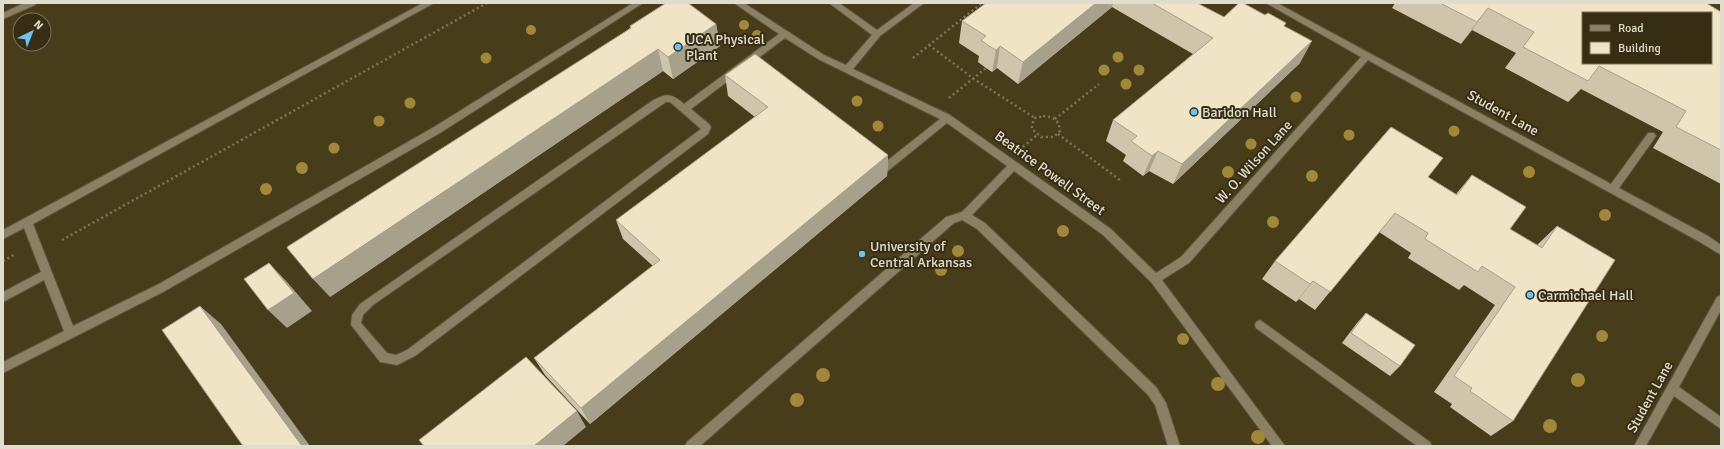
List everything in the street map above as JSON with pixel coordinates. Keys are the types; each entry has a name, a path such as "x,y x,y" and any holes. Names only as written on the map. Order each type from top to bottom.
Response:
{"street":[{"path":"3,16 32,3"},
{"path":"3,235 430,3"},
{"path":"3,368 161,288 437,130 639,3"},
{"name":"Beatrice Powell Street","path":"738,3 820,57 947,118 1107,232 1155,279 1278,446"},
{"path":"833,3 877,34"},
{"path":"847,70 877,34 920,3"},
{"name":"Student Lane","path":"1270,3 1704,239 1721,251"},
{"path":"684,109 784,34"},
{"name":"W. O. Wilson Lane","path":"1155,279 1185,260 1367,56"},
{"path":"662,98 669,98 684,109 705,126 705,131 702,134 411,352 397,360 384,358 356,325 355,319 358,313 369,302 662,98"},
{"path":"881,171 947,118"},
{"path":"1612,190 1651,136"},
{"path":"965,216 1013,165"},
{"path":"692,446 950,220 955,217 965,216 975,221 1047,288 1157,397 1174,446"},
{"path":"27,222 70,333"},
{"path":"3,297 47,274"},
{"name":"Student Lane","path":"1640,446 1721,300"},
{"path":"1260,325 1426,446"},
{"path":"1672,388 1721,424"}],"path":[{"path":"62,240 487,3"},
{"path":"913,58 982,3"},
{"path":"929,45 974,79 1035,118 1044,116 1055,119 1061,128 1058,134 1050,138 1037,134 1031,125 1035,118"},
{"path":"943,103 986,68"},
{"path":"1055,119 1099,84"},
{"path":"1023,147 1037,134"},
{"path":"1058,134 1120,180"},
{"path":"3,261 14,255"}],"shaded area":[{"name":"University of Central Arkansas","path":"3,3 1721,3 1721,446 3,446"}],"building":[{"path":"666,3 688,3 716,24 668,57 658,49 313,279 288,249 287,247 631,28 630,26"},
{"path":"986,3 1096,3 1023,62 1000,46 996,50 989,46 981,40 986,36 962,21"},
{"path":"1152,3 1197,3 1224,17 1239,3 1243,3 1265,15 1268,13 1286,23 1284,26 1312,41 1182,164 1158,151 1152,156 1131,141 1137,136 1113,120 1213,38"},
{"path":"1440,3 1706,3 1721,12 1721,150 1676,127 1686,111 1599,66 1588,81 1523,47 1534,32 1488,8 1477,22"},
{"path":"755,54 888,155 581,408 534,358 660,260 616,220 768,107 725,75"},
{"name":"Carmichael Hall","path":"1391,127 1443,158 1428,177 1457,195 1472,175 1526,207 1510,229 1542,248 1557,226 1615,260 1513,421 1470,391 1472,388 1454,376 1515,287 1482,266 1478,272 1425,239 1428,233 1395,213 1330,292 1313,281 1310,284 1275,261"},
{"path":"269,263 294,293 268,310 244,279"},
{"path":"200,306 302,446 243,446 162,330"},
{"path":"1366,313 1415,345 1400,366 1351,333"},
{"path":"526,357 577,411 534,446 424,446 419,440"}],"place":[{"name":"UCA Physical Plant","path":"678,47"},
{"name":"Baridon Hall","path":"1194,112"},
{"name":"University of Central Arkansas","path":"862,254"},
{"name":"Carmichael Hall","path":"1530,295"}]}
